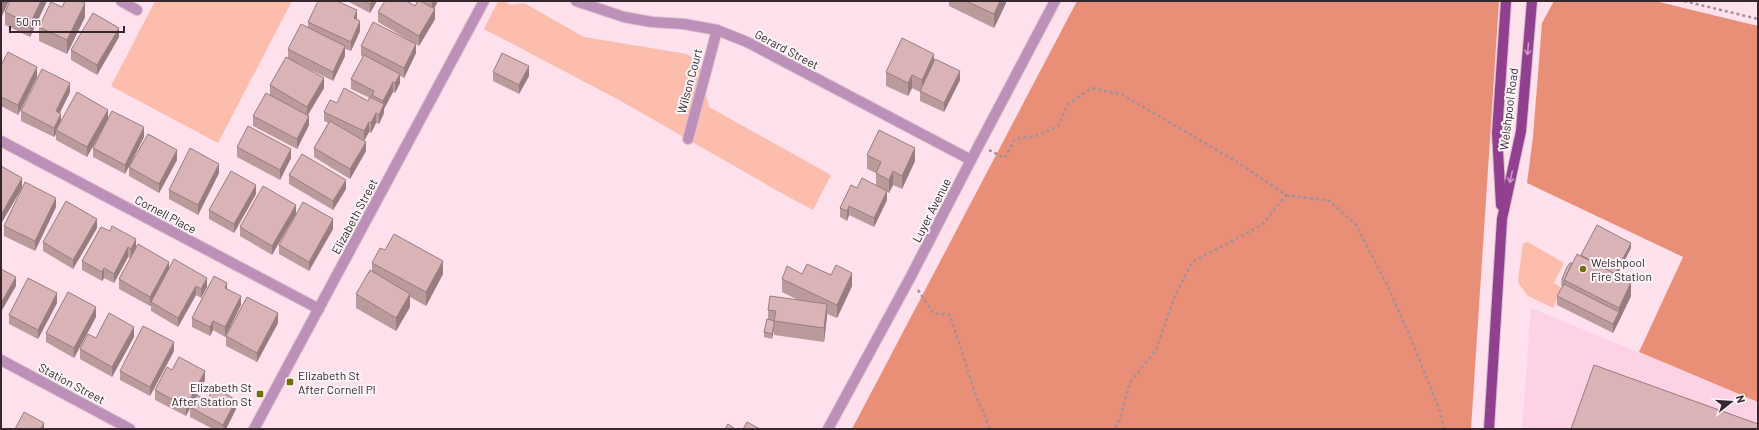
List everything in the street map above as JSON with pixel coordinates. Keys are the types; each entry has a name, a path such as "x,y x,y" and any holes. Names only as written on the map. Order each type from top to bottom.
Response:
{"main road":[{"name":"Welshpool Road","path":"1489,429 1502,219 1497,133 1506,1"},
{"name":"Welshpool Road","path":"1502,219 1521,131 1533,4"}],"street":[{"path":"121,1 137,10"},
{"name":"Elizabeth Street","path":"476,14 477,1"},
{"name":"Elizabeth Street","path":"254,429 484,1"},
{"name":"Gerard Street","path":"576,1 624,17 652,22 684,24 717,30 747,42 971,160"},
{"name":"Luyer Avenue","path":"828,429 910,278 1055,1"},
{"name":"Wilson Court","path":"688,139 717,30"},
{"name":"Cornell Place","path":"1,141 319,309"},
{"name":"Station Street","path":"1,360 130,429"}],"path":[{"path":"1684,1 1758,19"},
{"path":"979,145 1005,158 1015,139 1036,136 1058,126 1068,104 1092,88 1123,95 1237,162 1286,195 1330,201 1356,225 1389,289 1440,411 1444,429"},
{"path":"1115,429 1120,419 1130,382 1156,350 1174,298 1192,262 1262,225 1286,195"},
{"path":"910,278 933,314 950,315 976,396 990,429"}],"shaded area":[{"path":"155,1 292,1 218,143 111,86"},
{"path":"498,1 505,1 510,5 524,3 584,37 687,54 699,62 709,107 831,175 813,210 619,100 484,29"},
{"path":"1077,1 1499,1 1471,429 852,429"},
{"path":"1554,1 1655,1 1758,26 1758,402 1639,352 1683,257 1527,183 1533,137 1542,23"},
{"path":"1528,242 1564,263 1554,283 1562,288 1553,308 1528,296 1519,284 1518,280 1523,243"},
{"path":"1531,308 1758,402 1758,429 1522,429"}],"building":[{"path":"10,1 41,1 30,24 5,12"},
{"path":"65,1 80,1 85,3 67,40 39,27 51,2 62,7"},
{"path":"318,1 337,1 357,10 354,18 360,21 351,42 308,22"},
{"path":"364,1 372,1 370,4"},
{"path":"385,1 407,1 415,6 418,1 420,1 435,9 419,36 378,12"},
{"path":"966,1 1000,1 994,14"},
{"path":"93,13 119,28 97,65 71,50"},
{"path":"373,22 416,44 404,68 361,46"},
{"path":"301,24 345,46 333,72 288,49"},
{"path":"902,38 934,54 922,80 912,75 908,83 886,72"},
{"path":"8,52 37,67 18,105 1,97 1,65"},
{"path":"502,53 529,66 519,85 493,72"},
{"path":"364,55 400,74 395,83 393,82 383,101 372,95 374,91 351,79"},
{"path":"286,57 324,78 307,107 270,85"},
{"path":"935,59 960,71 944,103 920,91"},
{"path":"42,69 70,83 56,111 61,114 54,128 21,111"},
{"path":"344,88 368,101 370,97 384,104 379,115 376,113 371,123 369,122 364,131 324,112 330,100 337,103"},
{"path":"77,92 108,110 87,147 56,130"},
{"path":"266,93 309,116 297,139 253,116"},
{"path":"112,111 144,127 125,165 93,148"},
{"path":"330,121 366,142 350,169 314,148"},
{"path":"248,126 291,149 280,170 237,147"},
{"path":"879,130 915,148 902,176 893,171 889,180 876,173 881,162 867,155"},
{"path":"148,134 177,150 159,184 129,167"},
{"path":"190,148 219,164 198,205 169,190"},
{"path":"302,154 346,180 333,201 289,175"},
{"path":"1,166 22,178 1,215"},
{"path":"231,171 256,185 234,224 209,210"},
{"path":"862,178 887,191 874,218 849,206 847,211 840,208 851,185 857,188"},
{"path":"25,182 56,198 35,241 4,226"},
{"path":"263,186 296,205 272,246 240,227"},
{"path":"66,201 97,219 73,260 43,242"},
{"path":"303,202 333,219 309,262 279,245"},
{"path":"1597,225 1631,243 1615,274 1581,255"},
{"path":"112,226 136,239 131,249 128,247 114,274 104,268 102,272 82,261 101,227 110,231"},
{"path":"394,234 443,261 426,292 372,263 380,248 385,250"},
{"path":"138,244 169,262 150,297 119,279"},
{"path":"1577,254 1631,282 1619,308 1564,280"},
{"path":"174,259 207,278 201,289 196,286 178,318 151,302"},
{"path":"1570,263 1572,263 1562,286 1562,279"},
{"path":"807,264 831,275 836,265 852,273 837,305 782,279 787,266 802,274"},
{"path":"1,269 16,277 1,303"},
{"path":"370,270 410,294 396,318 356,294"},
{"path":"214,276 227,283 225,288 241,296 225,327 213,321 210,327 192,318"},
{"path":"28,278 57,293 38,330 9,315"},
{"path":"1564,284 1619,312 1613,324 1557,296"},
{"path":"68,292 96,307 74,348 46,333"},
{"path":"770,296 827,304 824,328 774,321 776,311 768,310"},
{"path":"247,297 278,313 257,353 226,336"},
{"path":"109,313 134,327 112,367 80,349 88,334 96,338"},
{"path":"767,319 775,321 772,334 764,332"},
{"path":"143,326 174,342 150,387 120,371"},
{"path":"179,357 205,371 186,407 155,390 167,367 172,370"},
{"path":"1594,365 1758,424 1758,429 1571,429"},
{"path":"214,387 236,400 223,425 190,407 197,395 207,401"},
{"path":"24,412 44,423 41,428 43,429 15,429"},
{"path":"747,422 760,429 743,429"},
{"path":"728,424 735,429 725,429"}],"place":[{"name":"Welshpool Fire Station","path":"1583,269"},
{"name":"Elizabeth St After Cornell Pl","path":"290,382"},
{"name":"Elizabeth St After Station St","path":"260,394"}]}
